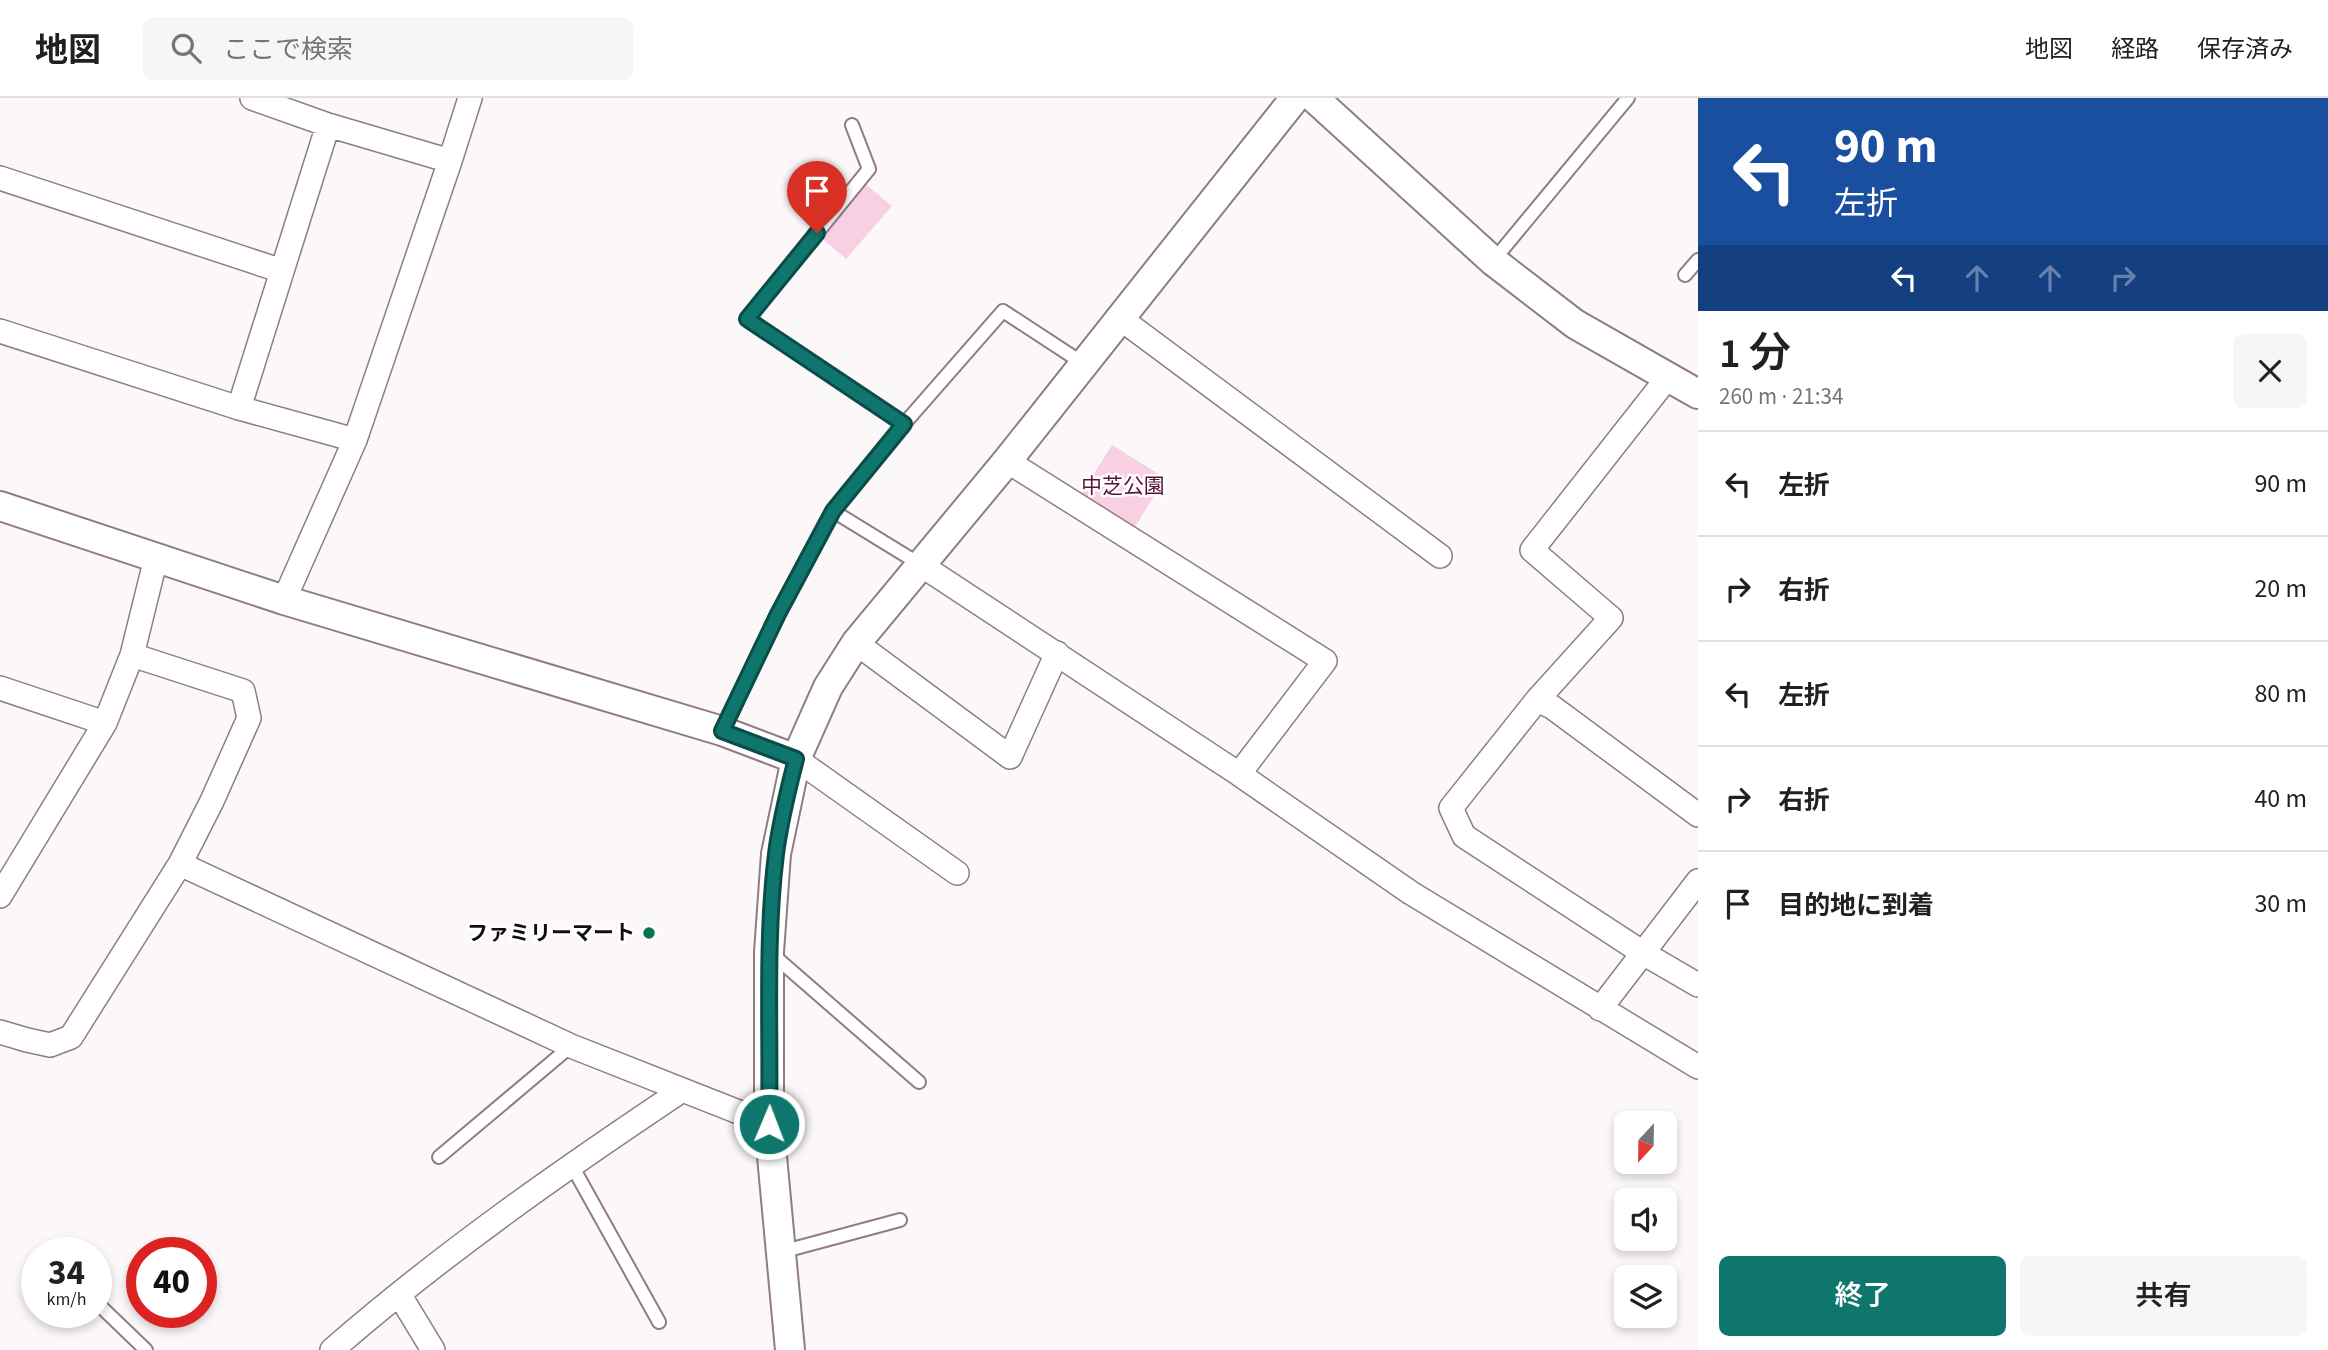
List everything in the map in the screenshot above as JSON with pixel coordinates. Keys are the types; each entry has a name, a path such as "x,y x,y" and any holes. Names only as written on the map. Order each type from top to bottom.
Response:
{"street":[{"path":"251,98 328,125 450,161"},
{"path":"284,600 355,440 470,98"},
{"path":"794,1347 781,1252 769,1124 769,952 776,854 796,759 828,687 856,643 1007,461 1295,98"},
{"path":"1314,98 1493,261 1575,324 1698,394"},
{"path":"239,408 328,125"},
{"path":"0,178 282,271"},
{"path":"1121,319 1440,556"},
{"path":"0,331 239,408 355,440"},
{"path":"1668,377 1532,551 1611,618 1537,700 1451,808 1464,836 1643,953 1698,985"},
{"path":"1007,461 1325,662 1239,774"},
{"path":"0,506 284,600 722,731 796,759 957,873"},
{"path":"0,896 10,863 105,723 132,655 156,558"},
{"path":"921,565 1239,774 1411,893 1698,1067"},
{"path":"856,643 1010,757 1057,653"},
{"path":"0,1032 50,1045 71,1037 180,864 249,718 243,691 132,655"},
{"path":"0,688 105,723"},
{"path":"1537,700 1552,707 1698,815"},
{"path":"180,864 571,1046 769,1124"},
{"path":"1600,1009 1698,881"},
{"path":"332,1350 399,1294 571,1164 681,1091"},
{"path":"399,1294 433,1350"}],"lane":[{"path":"1493,261 1628,98"},
{"path":"852,125 869,169 747,319 904,424"},
{"path":"1685,275 1698,260"},
{"path":"722,731 778,614 833,511 904,424 1003,311 1084,364"},
{"path":"833,511 921,565"},
{"path":"769,952 919,1082"},
{"path":"439,1157 571,1046"},
{"path":"571,1164 659,1322"},
{"path":"781,1252 900,1220"},
{"path":"112,1317 146,1350"}],"green space":[{"path":"863,182 892,206 846,259 818,235"},
{"name":"中芝公園","path":"1112,445 1165,478 1135,527 1081,494"}],"place":[{"name":"ファミリーマート","path":"649,933"}],"route":[{"path":"769,1124 769,952 776,854 796,759 722,731 778,614 833,511 904,424 747,319 817,233"}]}
